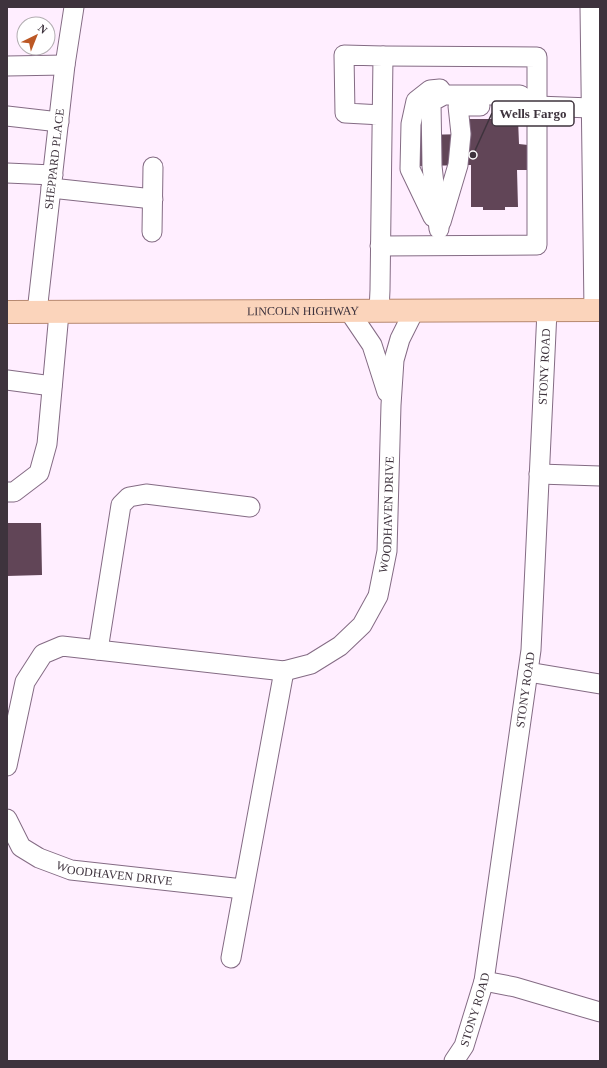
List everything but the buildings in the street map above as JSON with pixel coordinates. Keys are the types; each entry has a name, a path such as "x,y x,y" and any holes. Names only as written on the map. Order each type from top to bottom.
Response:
{"main road":[{"name":"LINCOLN HIGHWAY","path":"7,312 597,310"}],"street":[{"name":"SHEPPARD PLACE","path":"37,312 65,66 74,7"},
{"path":"590,7 591,108 596,130 597,310"},
{"path":"380,246 439,238 537,245 537,57 344,55 345,113 382,115"},
{"path":"380,311 383,56"},
{"path":"7,66 65,66"},
{"path":"439,238 410,169 411,124 416,101 430,90 470,86 537,87"},
{"path":"439,238 432,166 431,102 444,96 520,95 537,106 591,108"},
{"path":"439,238 458,166 461,134 458,106 510,105 520,95"},
{"path":"7,116 59,122"},
{"path":"152,232 153,167"},
{"path":"7,173 153,199"},
{"path":"349,311 372,345 391,405"},
{"name":"WOODHAVEN DRIVE","path":"7,766 25,682 43,654 62,646 284,671 311,664 340,646 362,625 378,596 387,551 391,405 394,360 400,339 414,311"},
{"name":"STONY ROAD","path":"454,1061 464,1046 484,981 531,650 547,311"},
{"path":"7,492 14,492 40,473 47,444 58,312"},
{"path":"7,380 52,386"},
{"path":"539,474 600,476"},
{"path":"98,650 121,505 129,497 146,494 250,507"},
{"path":"231,958 284,671"},
{"path":"528,672 600,684"},
{"name":"WOODHAVEN DRIVE","path":"7,819 21,847 38,858 71,870 243,889"},
{"path":"484,981 515,987 600,1012"}],"place":[{"name":"Wells Fargo","path":"473,155"}]}
